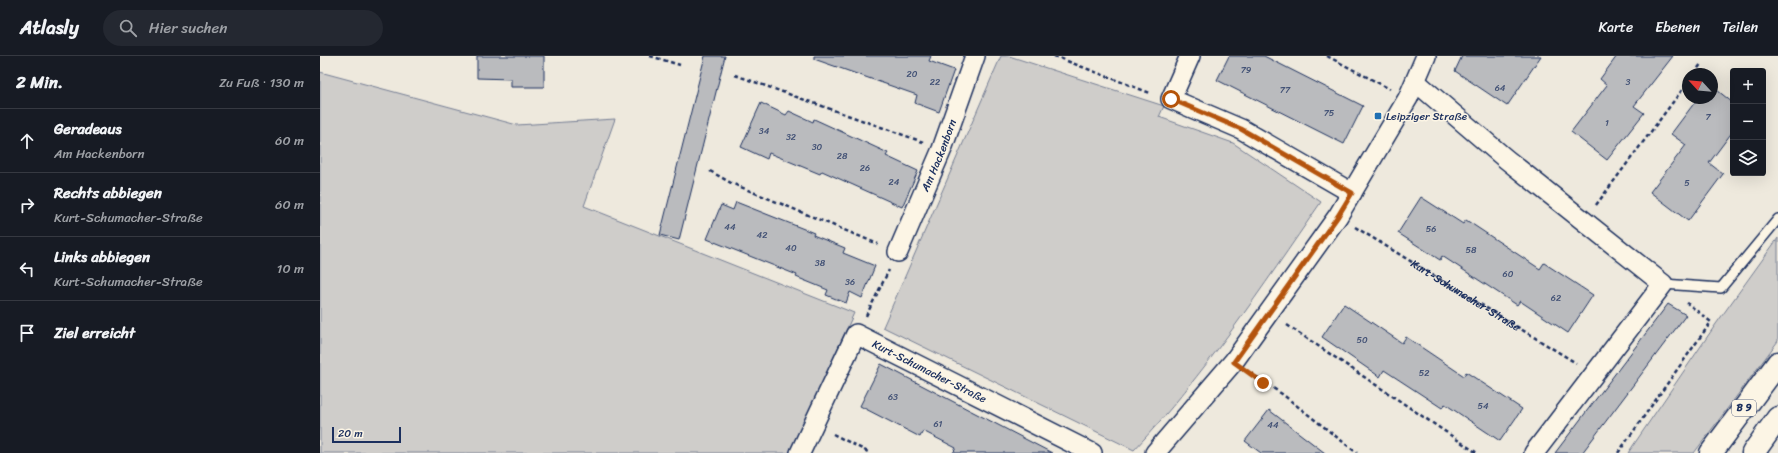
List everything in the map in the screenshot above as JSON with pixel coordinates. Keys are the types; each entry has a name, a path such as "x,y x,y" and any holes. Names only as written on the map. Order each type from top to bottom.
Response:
{"highway":[{"name":"B 9","path":"1710,453 1778,363"},
{"path":"1753,453 1778,418"}],"street":[{"name":"Am Hackenborn","path":"898,252 942,149 975,56"},
{"path":"1190,56 1171,99 1241,129 1352,193"},
{"path":"1155,453 1234,362 1338,216 1412,90 1426,56"},
{"path":"1412,90 1506,159 1662,284 1534,453"},
{"path":"800,453 856,334"},
{"name":"Kurt-Schumacher-Straße","path":"856,334 1092,453"}],"lane":[{"path":"1662,284 1721,288 1778,219"}],"path":[{"path":"650,56 680,65"},
{"path":"1054,56 1171,99"},
{"path":"1327,56 1412,90"},
{"path":"1698,68 1701,64"},
{"path":"735,75 942,149"},
{"path":"1584,221 1682,90"},
{"path":"710,171 731,183 898,252 856,334"},
{"name":"Kurt-Schumacher-Straße","path":"1338,216 1593,374"},
{"path":"1618,453 1711,322 1662,284"},
{"path":"1269,313 1477,453"},
{"path":"1234,362 1282,394 1357,453"},
{"path":"813,423 870,453"}],"shaded area":[{"path":"1001,56 1009,56 1164,106 1159,117 1233,143 1321,202 1255,298 1209,361 1134,450 883,327"},
{"path":"320,72 517,125 615,119 584,206 854,313 790,453 320,453"},
{"path":"1778,238 1778,341 1694,453 1628,453 1716,324"}],"building":[{"path":"477,56 544,56 544,87 511,87 511,79 477,78"},
{"path":"705,56 725,56 679,240 660,235"},
{"path":"814,56 931,56 929,61 954,70 939,112 915,103 917,95 814,59"},
{"path":"1229,56 1264,56 1363,106 1344,144 1217,80"},
{"path":"1462,56 1541,56 1507,106 1455,71"},
{"path":"1617,56 1673,56 1634,106 1644,113 1607,160 1571,132 1607,85 1600,79"},
{"path":"1718,91 1730,101 1730,135 1709,163 1723,174 1688,221 1650,192 1686,145 1671,134 1694,104 1718,104"},
{"path":"761,103 786,115 789,111 813,122 814,119 888,153 886,156 918,171 902,207 822,171 820,174 769,153 767,159 741,147"},
{"path":"1421,197 1463,224 1466,220 1540,269 1544,263 1593,295 1568,333 1520,301 1517,305 1442,256 1440,260 1398,233"},
{"path":"736,202 814,233 813,235 845,248 843,253 875,266 862,298 850,292 846,303 826,295 828,290 796,277 797,275 707,239 721,205 733,210"},
{"path":"1344,304 1402,343 1406,337 1464,376 1466,372 1522,409 1500,441 1445,404 1442,408 1384,370 1380,377 1322,337"},
{"path":"1668,304 1686,315 1582,453 1555,453"},
{"path":"881,364 1052,453 953,453 956,448 923,431 920,437 860,406"},
{"path":"1269,410 1325,453 1261,453 1245,441"}],"place":[{"name":"Leipziger Straße","path":"1378,116"}],"route":[{"path":"1171,99 1241,129 1352,193 1338,216 1234,362 1263,383"}]}
